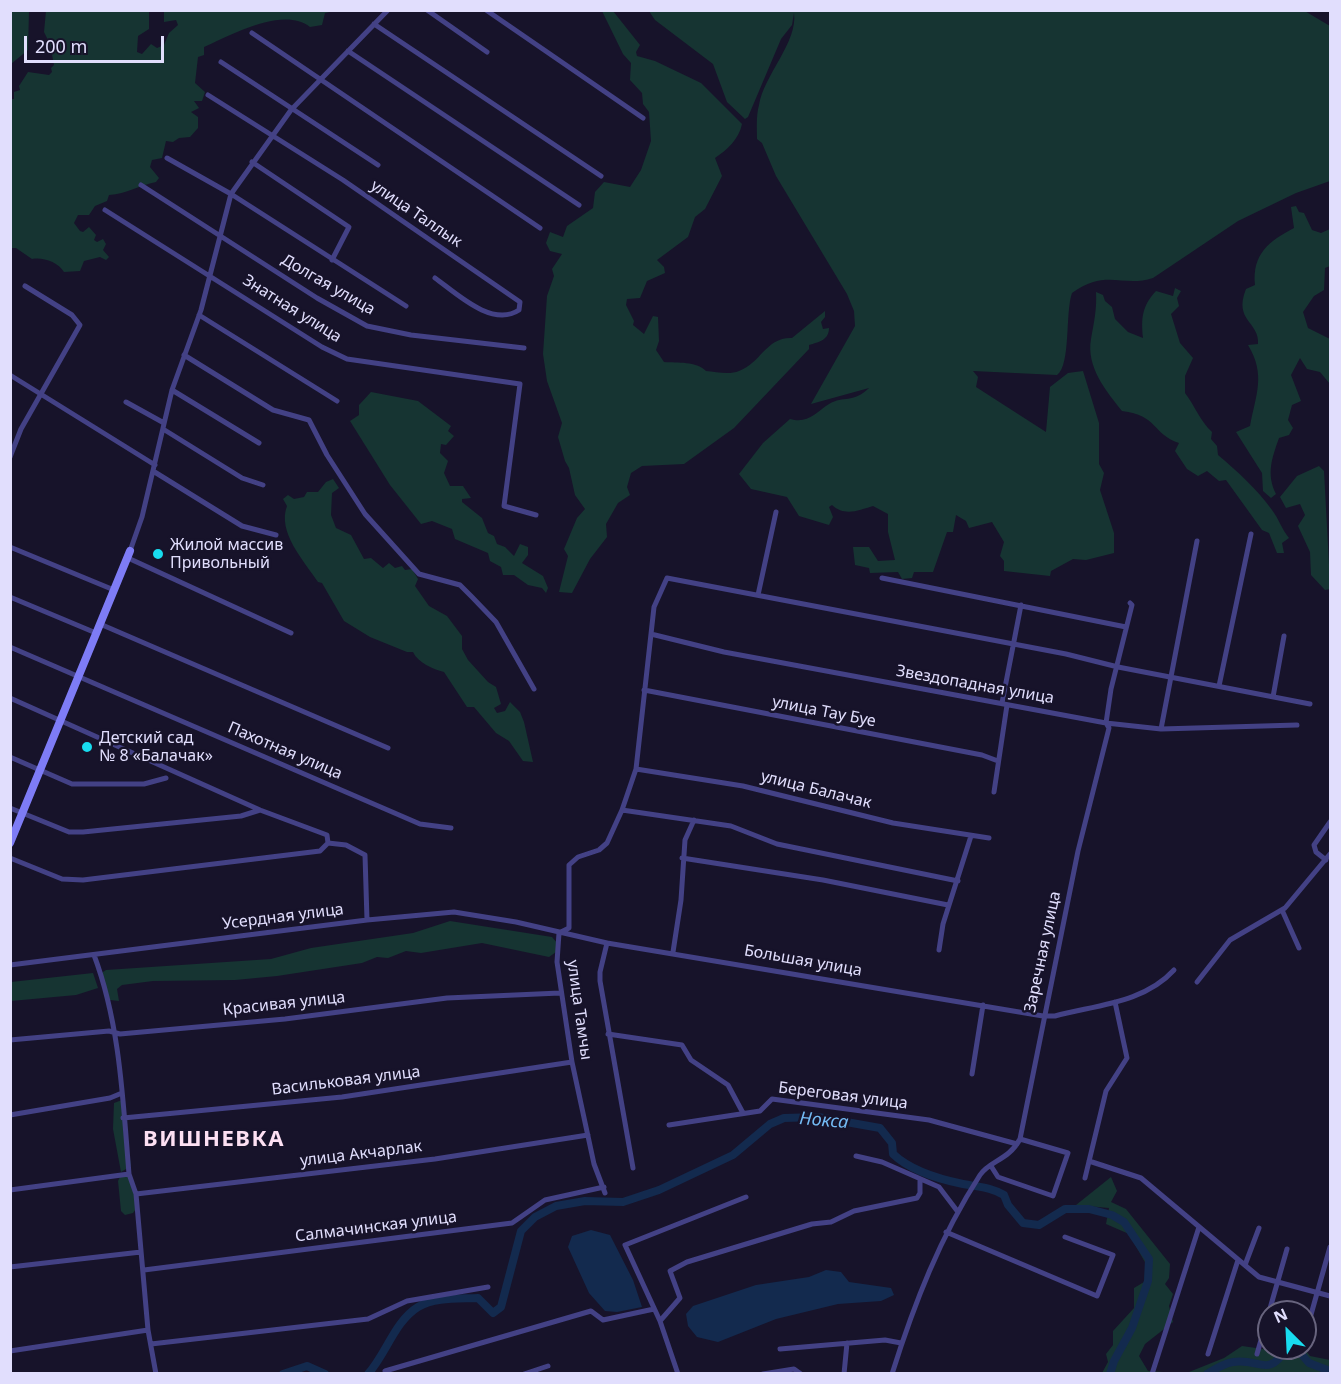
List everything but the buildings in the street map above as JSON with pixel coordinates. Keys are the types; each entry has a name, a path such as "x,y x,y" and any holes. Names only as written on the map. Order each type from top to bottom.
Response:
{"street":[{"path":"10,843 129,555 154,468 172,390 200,315 219,233 231,194 270,136 291,110 388,10"},
{"path":"427,10 487,52"},
{"path":"486,10 643,118"},
{"path":"374,24 601,176"},
{"path":"252,33 318,80 540,228"},
{"path":"348,51 579,205"},
{"path":"221,62 378,165"},
{"name":"улица Таллык","path":"208,95 343,180 520,302 519,310 513,314 487,312 435,278"},
{"path":"167,158 231,194 406,306"},
{"path":"252,162 349,227 332,260"},
{"name":"Долгая улица","path":"141,185 317,297 368,326 411,335 524,348"},
{"name":"Знатная улица","path":"105,210 211,274 322,347 347,359 520,384 504,506 536,515"},
{"path":"10,457 21,429 80,325 72,315 25,286"},
{"path":"200,315 337,401"},
{"path":"184,355 273,410 309,420 327,455 365,514 419,574 460,585 472,597 496,622 534,689"},
{"path":"10,375 242,526 276,535"},
{"path":"172,390 259,443"},
{"path":"126,402 242,478 263,485"},
{"path":"776,512 758,595 1310,704"},
{"path":"1219,686 1251,534"},
{"path":"1161,729 1197,542"},
{"path":"10,547 114,590"},
{"path":"129,555 291,633"},
{"name":"улица Тамчы","path":"604,1190 594,1164 560,993 557,962 559,933 568,928 569,866 578,857 599,850 607,843 622,810 636,769 654,607 667,578 758,595"},
{"path":"882,578 1126,627"},
{"path":"10,597 96,633"},
{"name":"Заречная улица","path":"1019,1142 1078,851 1109,728 1106,723 1132,605 1130,603"},
{"path":"994,792 1021,605"},
{"path":"100,624 388,748"},
{"name":"Звездопадная улица","path":"651,634 724,652 1106,723 1161,729 1297,725"},
{"path":"1273,697 1284,636"},
{"name":"Пахотная улица","path":"10,647 420,824 452,828"},
{"name":"улица Тау Буе","path":"644,690 999,761"},
{"path":"10,698 260,810 327,835 327,843 320,851 83,880 62,879 10,858"},
{"path":"10,757 72,784 144,784 166,778"},
{"name":"улица Балачак","path":"636,769 743,786 893,823 989,838"},
{"path":"10,808 69,832 240,816 260,810"},
{"path":"622,810 731,826 777,844 958,881"},
{"path":"673,952 681,900 682,858 685,840 694,820"},
{"path":"1326,860 1316,852 1314,845 1330,822"},
{"path":"939,950 948,905 958,881 971,836"},
{"path":"327,843 346,845 365,855 367,920"},
{"path":"1197,982 1230,940 1282,910 1330,854"},
{"path":"682,858 823,880 948,905"},
{"path":"1282,910 1299,948"},
{"name":"Усердная улица","path":"10,965 367,920 454,912 516,922 559,933"},
{"name":"Большая улица","path":"559,933 607,943 673,952 1055,1017 1143,994 1162,983 1174,970"},
{"path":"607,943 600,972 608,1034 633,1168"},
{"path":"94,955 103,980 115,1033 129,1174 136,1194 148,1330 156,1374"},
{"name":"Красивая улица","path":"10,1040 285,1019 447,998 560,993"},
{"path":"1085,1178 1106,1091 1127,1058 1115,1002"},
{"path":"972,1074 983,1005"},
{"path":"608,1034 682,1045 691,1060 728,1085 743,1113"},
{"name":"Васильковая улица","path":"123,1118 342,1097 572,1062"},
{"path":"10,1115 110,1098 122,1093"},
{"name":"Береговая улица","path":"669,1125 760,1112 772,1099 929,1120 1068,1153 1053,1196 998,1177 990,1166"},
{"name":"улица Акчарлак","path":"136,1194 435,1159 588,1135"},
{"path":"891,1374 901,1343 946,1232 982,1172 1010,1154 1019,1142"},
{"path":"856,1156 882,1162 945,1191 959,1209"},
{"path":"1089,1161 1141,1178 1260,1277 1330,1296"},
{"path":"10,1190 129,1174"},
{"path":"660,1321 680,1298 670,1271 698,1259 812,1224 831,1222 854,1211 917,1198 920,1192 920,1180"},
{"name":"Салмачинская улица","path":"144,1270 512,1222 545,1200 604,1190"},
{"path":"678,1374 660,1321 625,1245 746,1197"},
{"path":"1152,1374 1199,1227"},
{"path":"1245,1265 1259,1228"},
{"path":"946,1232 1097,1296 1113,1255 1065,1237"},
{"path":"1315,1300 1330,1247"},
{"path":"1273,1300 1287,1249"},
{"path":"10,1267 141,1252"},
{"path":"1208,1354 1238,1260"},
{"path":"151,1344 368,1319 407,1301 488,1287"},
{"path":"386,1374 385,1371 591,1311 603,1320 654,1309"},
{"path":"10,1351 148,1330"},
{"path":"780,1349 885,1340 901,1343"},
{"path":"844,1374 846,1343"},
{"path":"524,1374 548,1366"},
{"path":"764,1374 794,1369 801,1374"}],"green space":[{"path":"11,10 29,11 28,50 11,64"},
{"path":"1303,10 1330,26 1330,181 1296,193 1238,221 1153,278 1132,281 1105,280 1084,286 1072,293 1064,361 1057,375 973,371 978,377 976,387 1046,432 1050,387 1068,373 1083,371 1099,423 1099,464 1104,473 1100,490 1114,533 1114,553 1086,560 1073,559 1051,571 1050,576 1004,571 1004,561 1000,556 1004,542 992,522 969,528 966,521 956,515 953,532 947,532 933,572 914,572 912,578 902,579 898,572 870,573 869,568 855,565 853,547 869,547 878,561 895,560 888,532 888,514 873,506 847,512 832,505 829,507 833,517 829,525 799,516 787,497 751,489 739,474 763,443 790,419 807,419 834,401 853,398 869,388 811,404 855,326 854,311 847,294 776,176 762,143 757,139 757,113 762,94 791,35 794,13 792,25 781,39 748,117 745,119 727,102 713,64 655,20 649,11"},
{"path":"46,11 149,11 149,29 138,36 137,52 142,54 151,44 157,48 164,45 169,33 178,25 176,20 164,22 164,11 334,11 325,13 322,25 310,27 299,21 272,21 243,30 204,47 204,55 198,57 195,83 205,92 202,101 194,101 199,108 191,112 198,117 198,128 190,137 179,138 173,142 166,141 162,158 152,160 150,167 159,178 156,182 109,195 107,201 95,206 89,215 78,215 74,223 83,232 89,227 96,235 94,240 97,242 103,239 106,244 103,250 109,257 106,260 100,257 84,261 80,271 64,272 50,261 32,259 16,248 11,248 10,99 14,99 14,92 20,90 19,86 28,72 49,75 52,72 51,68 54,65 50,44 44,32"},
{"path":"602,11 613,11 640,45 636,52 637,56 655,61 701,83 742,124 732,144 715,158 722,176 705,209 695,217 688,237 657,260 664,267 665,273 647,281 640,298 627,299 626,305 634,321 633,325 644,334 653,316 658,317 659,341 656,350 664,362 692,364 706,371 727,373 747,367 770,346 783,339 792,338 825,311 825,317 821,322 823,329 829,328 829,332 825,338 809,345 809,349 734,428 684,464 642,466 631,473 627,487 630,495 618,503 606,524 607,537 590,559 572,593 559,592 568,556 564,549 577,518 585,509 575,495 569,468 558,437 562,423 547,381 543,354 547,296 554,276 552,269 562,254 550,251 546,243 550,232 563,237 567,226 593,208 595,192 604,182 630,187 641,170 651,141 649,112 643,104 642,93 630,80 631,63 623,54"},
{"path":"1296,206 1299,212 1304,213 1312,230 1321,233 1330,229 1330,266 1325,268 1324,290 1314,296 1303,312 1308,328 1330,339 1330,384 1320,372 1307,369 1300,358 1291,375 1301,401 1292,405 1288,420 1293,428 1289,435 1279,438 1274,452 1271,480 1276,494 1271,498 1263,491 1262,473 1236,432 1250,426 1258,385 1257,366 1248,345 1258,344 1258,337 1245,315 1243,300 1246,289 1255,285 1256,265 1259,257 1277,238 1294,228 1291,207"},
{"path":"1175,288 1181,291 1177,298 1179,306 1171,314 1180,343 1193,358 1185,376 1185,393 1212,432 1211,439 1217,446 1218,455 1253,487 1274,513 1289,538 1282,543 1284,553 1277,553 1269,533 1262,530 1226,480 1219,481 1207,471 1198,476 1187,469 1175,451 1179,443 1164,435 1142,416 1122,411 1094,369 1090,349 1096,310 1096,292 1103,295 1105,301 1112,307 1115,319 1128,332 1143,338 1142,324 1148,302 1156,291 1173,296"},
{"path":"371,392 418,401 451,426 448,431 454,436 446,445 441,444 440,453 448,461 444,473 450,486 463,486 471,498 462,499 462,502 482,518 488,533 494,536 497,544 505,547 514,556 520,544 528,547 528,555 522,563 543,576 548,588 546,593 542,588 528,585 514,575 503,575 501,567 490,561 488,553 455,539 452,529 432,521 421,524 390,485 350,421 359,415 359,405"},
{"path":"1319,466 1324,471 1330,583 1330,589 1325,590 1311,575 1310,552 1298,526 1305,515 1300,504 1286,508 1280,497 1297,476"},
{"path":"333,479 339,488 332,493 331,515 336,528 351,535 364,559 371,558 383,568 389,563 395,568 402,566 405,570 412,569 418,579 415,586 429,606 447,616 462,636 462,649 468,660 488,682 496,687 501,704 494,708 497,713 505,711 510,702 520,712 533,762 523,761 509,741 496,733 474,707 467,707 444,672 422,662 413,652 407,652 370,637 344,621 322,583 318,582 299,556 289,536 285,516 287,506 283,499 288,495 294,499 304,497 307,492 318,492 326,482"},
{"path":"450,921 552,937 558,944 556,952 549,957 482,943 421,953 406,951 388,958 377,957 362,963 277,976 235,980 153,981 122,985 117,989 119,1001 110,1000 100,974 106,970 271,959 311,948 413,933"},
{"path":"93,973 98,988 76,995 11,1001 11,982"},
{"path":"122,1100 131,1166 121,1172 113,1129 114,1103"},
{"path":"128,1176 132,1180 136,1209 133,1213 125,1215 121,1211 118,1181 120,1177"},
{"path":"1111,1177 1117,1191 1111,1202 1126,1209 1170,1264 1169,1278 1165,1284 1173,1294 1169,1306 1173,1322 1145,1344 1139,1356 1148,1371 1179,1373 1102,1373 1108,1362 1106,1354 1113,1345 1113,1331 1134,1308 1134,1288 1144,1282 1146,1264 1129,1234 1106,1224 1109,1208 1076,1205"},
{"path":"1242,1346 1257,1348 1257,1360 1317,1360 1317,1357 1330,1360 1330,1373 1184,1374 1224,1358"}],"water":[{"path":"591,1230 610,1235 633,1280 642,1307 617,1312 605,1311 589,1293 568,1247 572,1236"},
{"path":"826,1270 841,1272 849,1282 891,1288 894,1295 881,1301 838,1304 776,1319 718,1342 697,1337 688,1326 686,1314 693,1306 756,1285 809,1277"}],"waterway":[{"name":"Нокса","path":"368,1374 397,1329 418,1307 439,1300 478,1298 493,1313 501,1307 521,1231 535,1217 556,1206 585,1201 623,1202 659,1190 733,1155 770,1124 784,1118 818,1117 880,1128 892,1143 893,1154 900,1160 916,1170 935,1177 999,1192 1004,1195 1008,1205 1023,1223 1039,1225 1065,1209 1089,1209 1112,1215 1124,1222 1149,1259 1148,1281 1132,1328 1114,1361 1110,1374"},
{"name":"Нокса","path":"1207,1374 1233,1362 1269,1365 1277,1360"},
{"name":"Нокса","path":"1306,1360 1330,1371"},
{"name":"Нокса","path":"283,1374 307,1366 325,1374"}],"place":[{"name":"Жилой массив Привольный","path":"158,554"},
{"name":"Детский сад № 8 «Балачак»","path":"87,747"}],"district":[{"name":"ВИШНЕВКА","path":"214,1140"}]}
